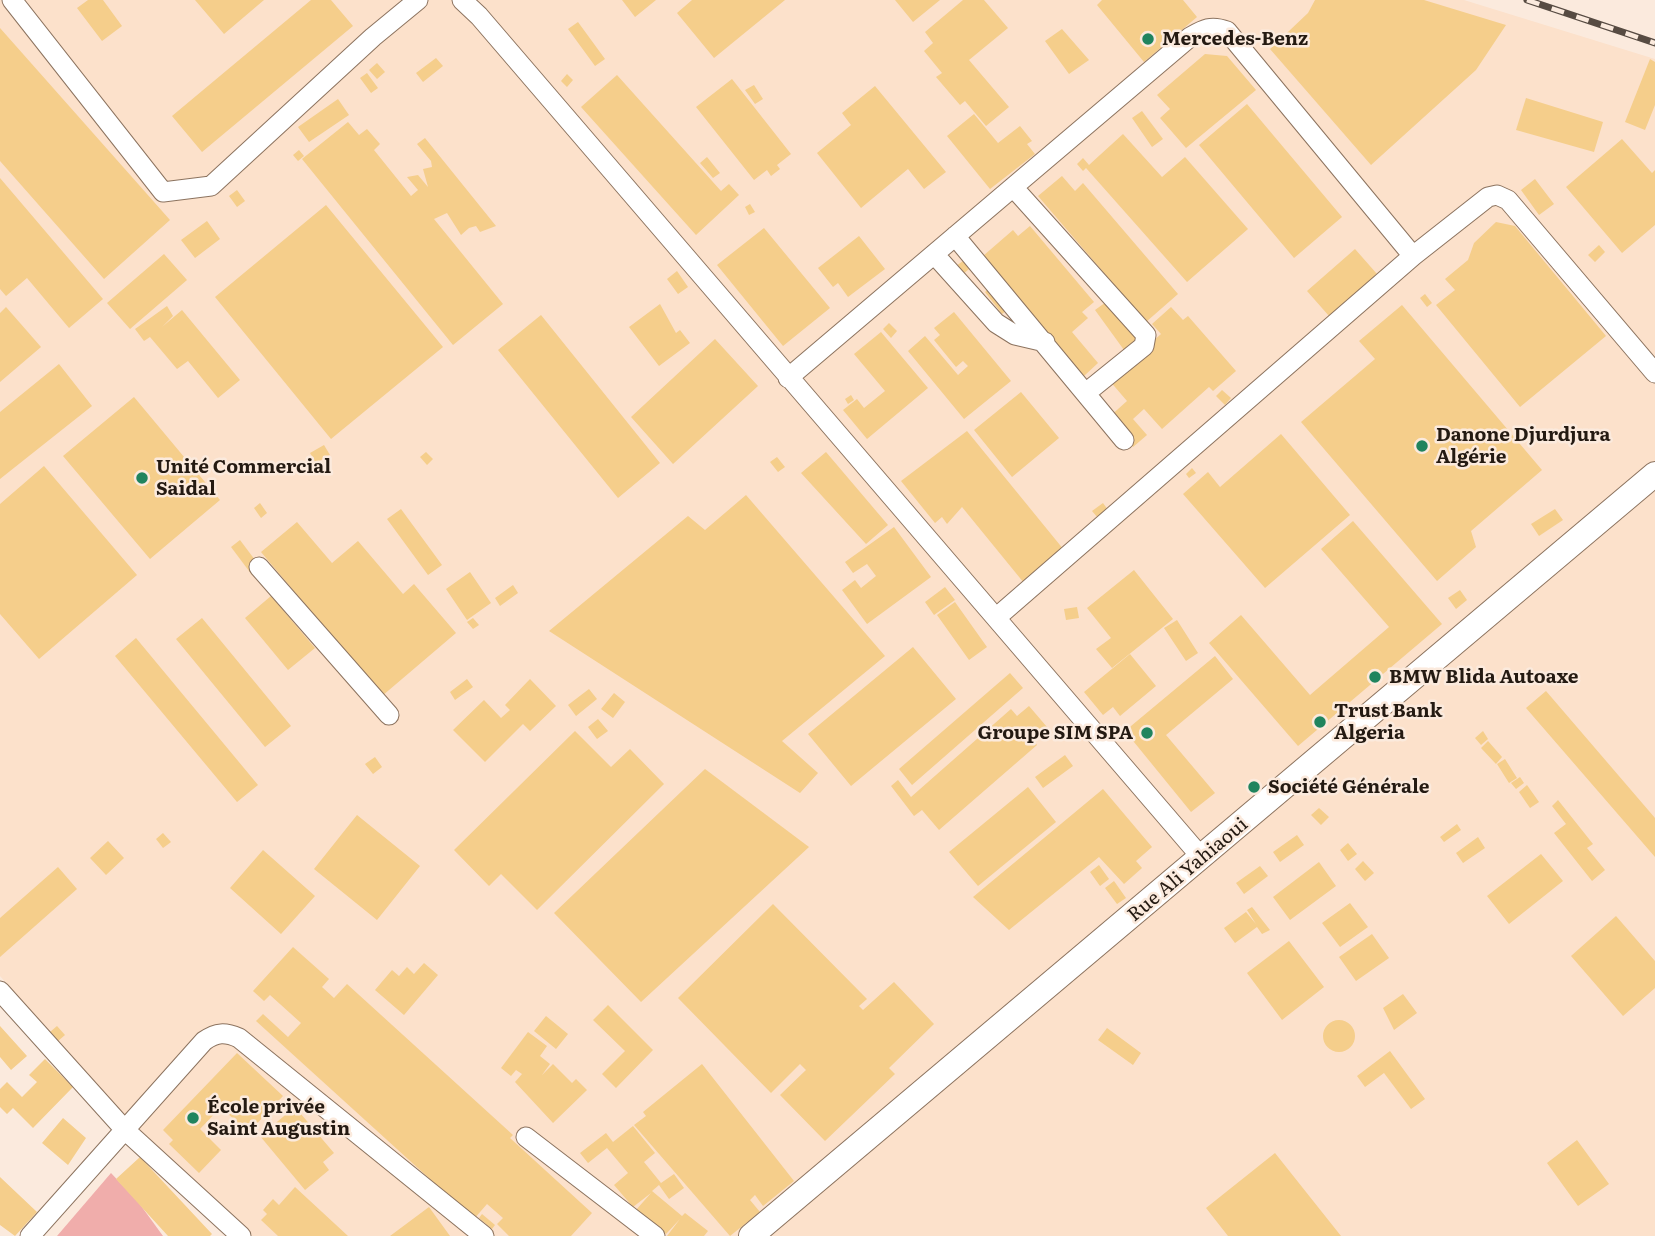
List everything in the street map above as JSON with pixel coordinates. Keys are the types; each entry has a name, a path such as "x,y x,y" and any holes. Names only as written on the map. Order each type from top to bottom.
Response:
{"main road":[{"name":"Rue Ali Yahiaoui","path":"751,1236 1655,474"}],"street":[{"path":"12,0 163,192 211,186 373,37 418,0"},
{"path":"462,0 480,16 1202,858"},
{"path":"788,378 1190,37 1214,27 1227,32 1413,256"},
{"path":"1013,187 1146,335 1144,346 1087,392"},
{"path":"997,617 1413,256 1488,197 1497,195 1508,200 1655,373"},
{"path":"955,236 1087,392 1124,440"},
{"path":"934,254 996,323 1015,335 1045,342"},
{"path":"259,567 388,715"},
{"path":"0,991 125,1130 241,1236"},
{"path":"30,1236 204,1041 215,1034 226,1033 239,1038 484,1236"},
{"path":"526,1137 655,1236"}],"shaded area":[{"path":"0,0 1464,0 1655,59 1655,1236 250,1236 141,1138 0,976"},
{"path":"111,1173 139,1203 163,1236 57,1236"}],"building":[{"path":"88,0 103,0 122,26 102,41 77,8"},
{"path":"195,0 264,0 224,34"},
{"path":"311,0 331,0 353,26 202,152 172,116"},
{"path":"622,0 656,0 635,17"},
{"path":"692,0 785,0 714,58 677,13"},
{"path":"895,0 940,0 913,22"},
{"path":"963,0 984,0 1008,28 969,60 1009,107 986,126 965,101 960,105 936,77 942,73 924,51 933,43 925,32"},
{"name":"Mercedes-Benz","path":"1102,0 1183,0 1197,17 1144,62 1097,5"},
{"path":"1315,0 1424,0 1506,25 1476,70 1371,165 1270,49 1308,13"},
{"path":"578,22 605,59 595,66 568,29"},
{"path":"0,28 170,220 104,279 0,161"},
{"path":"1062,29 1089,60 1069,74 1045,41"},
{"path":"1205,54 1227,56 1256,90 1186,148 1160,118 1170,109 1157,95"},
{"path":"436,58 443,66 423,82 416,73"},
{"path":"1650,59 1655,62 1655,105 1645,130 1625,122"},
{"path":"377,63 385,72 377,79 369,70"},
{"path":"367,73 378,88 371,93 360,78"},
{"path":"567,74 573,80 567,87 561,81"},
{"path":"617,75 721,191 729,184 739,195 696,235 581,107"},
{"path":"732,79 791,154 777,165 780,169 771,176 767,170 754,180 696,107"},
{"path":"754,85 763,99 755,104 745,90"},
{"path":"875,86 946,172 924,189 908,169 861,208 817,153 851,125 842,113"},
{"path":"1526,98 1603,122 1594,152 1516,130"},
{"path":"338,99 349,115 309,142 298,127"},
{"path":"1247,104 1342,217 1294,258 1199,145"},
{"path":"1142,111 1163,139 1152,147 1132,118"},
{"path":"974,114 998,143 1020,126 1032,141 1027,144 1035,154 990,189 947,136"},
{"path":"348,122 359,135 367,129 380,144 374,150 411,196 418,190 407,177 418,175 428,187 423,169 432,167 431,161 417,144 425,138 496,226 480,232 476,226 461,235 447,213 434,219 503,304 453,345 302,159"},
{"path":"1123,134 1162,177 1185,157 1248,229 1187,282 1086,168 1083,171 1077,164 1083,158 1089,165"},
{"path":"1622,139 1652,173 1655,170 1655,225 1622,253 1566,187"},
{"path":"299,150 304,156 298,161 293,155"},
{"path":"707,157 720,173 713,178 700,163"},
{"path":"1062,176 1075,191 1083,183 1178,294 1146,322 1038,196"},
{"path":"0,178 103,299 69,328 27,278 6,296 0,289"},
{"path":"1535,179 1554,204 1539,215 1521,190"},
{"path":"237,190 245,201 237,207 229,196"},
{"path":"750,204 755,212 749,215 745,207"},
{"path":"326,205 443,347 331,439 215,297"},
{"path":"207,221 220,239 195,258 181,240"},
{"path":"1496,222 1515,226 1606,336 1520,407 1436,305 1455,290 1445,279 1468,260 1474,243"},
{"path":"1030,226 1094,302 1082,312 1088,318 1072,332 1098,363 1084,376 983,256 1013,230 1018,236"},
{"path":"764,228 830,308 783,346 717,265"},
{"path":"859,236 885,269 848,297 838,283 833,287 818,268"},
{"path":"1599,245 1605,252 1595,262 1588,255"},
{"path":"1355,249 1377,274 1329,316 1307,291"},
{"path":"164,254 187,280 130,329 107,303"},
{"path":"963,261 969,269 962,275 956,266"},
{"path":"677,271 688,287 678,294 667,279"},
{"path":"991,287 1008,309 1002,314 985,292"},
{"path":"1425,294 1432,303 1427,307 1420,298"},
{"path":"1113,297 1142,336 1124,350 1095,310"},
{"path":"660,304 676,333 680,330 690,343 659,366 629,327"},
{"name":"Danone Djurdjura Algérie","path":"1402,305 1542,470 1471,531 1476,547 1437,581 1301,422 1375,359 1359,341"},
{"path":"167,306 173,316 162,327 182,310 240,380 218,398 188,361 177,369 150,337 144,341 135,329"},
{"path":"6,307 41,347 0,382 0,313"},
{"path":"1171,307 1183,320 1188,316 1236,371 1213,391 1209,387 1162,429 1144,409 1133,419 1147,435 1133,447 1108,418 1127,401 1109,380 1161,334 1152,324"},
{"path":"954,312 1011,381 964,419 908,351 925,336 958,375 968,366 963,361 956,367 934,340 940,335 934,328"},
{"path":"541,315 660,463 618,498 498,350"},
{"path":"889,323 897,331 891,338 883,329"},
{"path":"881,332 928,388 867,439 843,410 857,399 864,408 885,391 854,354"},
{"path":"715,339 758,386 673,464 631,417"},
{"path":"59,364 92,406 0,479 0,412"},
{"path":"1222,390 1231,398 1225,405 1216,396"},
{"path":"1021,392 1059,438 1012,477 974,430"},
{"path":"851,395 854,400 848,404 845,399"},
{"name":"Unité Commercial Saidal","path":"134,397 220,500 150,559 63,456"},
{"path":"967,431 1064,550 1024,583 962,507 947,524 942,517 935,523 901,481"},
{"path":"1281,434 1350,515 1265,588 1183,494 1208,472 1220,487"},
{"path":"324,445 330,455 316,463 310,453"},
{"path":"426,452 433,459 427,465 420,457"},
{"path":"826,452 888,525 866,544 801,473"},
{"path":"777,457 785,467 778,472 770,462"},
{"path":"44,466 137,575 39,659 0,614 0,504"},
{"path":"1192,468 1196,473 1189,478 1186,474"},
{"path":"746,495 885,656 782,741 818,773 800,793 549,631 688,516 705,530"},
{"path":"260,503 267,513 261,518 254,508"},
{"path":"1103,503 1108,510 1098,518 1092,511"},
{"path":"401,509 442,565 428,575 387,519"},
{"path":"1555,509 1563,520 1539,536 1531,524"},
{"path":"1353,521 1442,624 1298,746 1209,643 1241,615 1310,695 1389,627 1321,549"},
{"path":"297,522 332,563 358,541 403,594 414,584 456,633 382,696 261,552"},
{"path":"894,527 931,577 867,624 842,590 855,580 861,588 876,576 867,564 853,573 845,562"},
{"path":"240,540 261,568 252,575 231,547"},
{"path":"1134,570 1173,619 1112,668 1096,649 1111,638 1087,608"},
{"path":"470,572 491,603 467,620 446,589"},
{"path":"513,585 518,593 500,606 495,598"},
{"path":"945,587 955,600 934,615 925,602"},
{"path":"1460,590 1467,600 1456,609 1448,598"},
{"path":"271,596 315,648 288,670 245,618"},
{"path":"955,602 987,647 969,660 937,615"},
{"path":"1077,607 1079,618 1066,620 1064,609"},
{"path":"202,618 291,726 265,747 176,639"},
{"path":"473,618 479,625 473,629 467,622"},
{"path":"1177,620 1198,653 1186,661 1164,628"},
{"path":"136,638 258,785 237,802 115,656"},
{"path":"913,647 956,699 851,786 808,734"},
{"path":"1130,654 1156,686 1120,716 1113,707 1103,715 1084,692"},
{"name":"Groupe SIM SPA","path":"1215,656 1233,679 1166,735 1215,793 1191,812 1125,731"},
{"path":"1010,673 1023,688 912,785 899,769"},
{"path":"467,679 473,687 455,700 450,692"},
{"path":"530,679 556,706 530,731 523,724 485,762 453,730 484,700 501,718 510,710 505,705"},
{"path":"589,689 597,699 576,716 568,705"},
{"path":"1546,691 1655,818 1655,857 1526,708"},
{"path":"614,693 625,702 613,718 601,709"},
{"path":"1029,706 1047,727 1033,740 1037,745 939,830 922,810 914,816 891,786 898,780 911,797 1011,709 1017,716"},
{"path":"598,719 608,731 597,739 588,727"},
{"path":"575,731 611,767 630,749 664,784 537,910 501,874 489,886 454,850"},
{"path":"1483,731 1488,739 1481,745 1475,738"},
{"path":"1488,741 1502,757 1496,764 1481,748"},
{"path":"1065,755 1073,766 1043,788 1035,777"},
{"path":"375,757 382,767 373,774 365,764"},
{"path":"1505,759 1517,778 1509,783 1497,764"},
{"path":"705,769 809,847 641,1002 554,913"},
{"path":"1520,777 1524,783 1516,789 1511,783"},
{"path":"1527,785 1539,802 1530,808 1519,792"},
{"path":"1028,787 1056,822 978,886 949,852"},
{"path":"1103,789 1152,847 1136,861 1142,868 1124,884 1099,857 1009,930 973,897"},
{"path":"1558,800 1593,844 1587,848 1605,870 1592,881 1554,833 1566,824 1552,806"},
{"path":"1319,808 1329,817 1321,825 1311,815"},
{"path":"357,815 420,866 377,920 314,869"},
{"path":"1457,824 1461,830 1444,842 1440,837"},
{"path":"163,833 171,842 163,848 156,839"},
{"path":"1297,835 1304,845 1280,862 1273,852"},
{"path":"1478,837 1485,848 1463,863 1456,853"},
{"path":"108,841 124,858 106,875 90,858"},
{"path":"1348,843 1357,854 1348,861 1340,850"},
{"path":"263,850 315,896 281,934 230,888"},
{"path":"1541,854 1563,881 1509,924 1487,896"},
{"path":"1363,861 1374,873 1365,881 1355,869"},
{"path":"1319,862 1336,886 1290,920 1273,897"},
{"path":"1099,865 1109,879 1100,886 1090,872"},
{"path":"1260,866 1268,876 1244,894 1236,883"},
{"path":"58,867 77,889 0,957 0,918"},
{"path":"1114,881 1126,898 1117,904 1105,888"},
{"path":"1350,903 1368,927 1340,947 1322,923"},
{"path":"773,904 867,999 859,1006 863,1010 894,982 934,1024 889,1068 895,1074 825,1141 780,1095 806,1070 800,1064 771,1093 678,998"},
{"path":"1252,907 1270,930 1262,934 1257,927 1235,943 1224,928 1246,912 1256,924 1247,910"},
{"path":"1616,916 1655,961 1655,988 1623,1016 1571,956"},
{"path":"1372,934 1389,958 1356,981 1339,957"},
{"path":"1289,941 1324,987 1282,1020 1247,973"},
{"path":"293,947 329,979 322,987 334,998 347,984 513,1135 510,1138 592,1213 571,1236 509,1236 497,1224 503,1218 487,1204 474,1219 256,1021 263,1014 288,1037 301,1023 270,995 264,1001 253,991"},
{"path":"424,963 438,975 404,1015 375,990 392,970 399,976 407,967 414,974"},
{"path":"1403,994 1417,1013 1394,1030 1383,1008"},
{"path":"608,1005 653,1050 616,1088 602,1074 625,1051 593,1020"},
{"path":"546,1016 568,1034 556,1049 534,1031"},
{"path":"1339,1020 1350,1025 1355,1036 1350,1047 1339,1052 1328,1047 1323,1036 1328,1025"},
{"path":"0,1026 27,1056 11,1070 0,1057"},
{"path":"57,1026 65,1035 58,1041 50,1032"},
{"path":"1107,1028 1141,1053 1133,1065 1098,1040"},
{"path":"528,1032 547,1046 540,1056 550,1064 542,1075 553,1064 572,1083 576,1079 587,1090 553,1123 515,1082 522,1074 516,1070 511,1076 501,1068"},
{"path":"1390,1051 1425,1099 1411,1109 1384,1073 1365,1087 1357,1076"},
{"name":"École privée Saint Augustin","path":"237,1053 283,1096 248,1133 221,1107 200,1129 221,1150 199,1173 169,1144 173,1140 163,1130"},
{"path":"45,1059 73,1087 33,1128 13,1108 7,1114 0,1107 0,1089 7,1082 22,1097 37,1082 29,1075"},
{"path":"702,1064 794,1181 763,1206 755,1195 750,1200 760,1212 730,1236 634,1125 646,1116 643,1112"},
{"path":"295,1107 334,1153 323,1162 329,1170 305,1190 260,1136"},
{"path":"63,1118 86,1138 68,1165 42,1143"},
{"path":"633,1126 655,1153 644,1162 661,1183 674,1174 684,1188 669,1199 659,1185 652,1191 682,1216 685,1213 708,1231 704,1236 667,1236 680,1219 666,1234 636,1210 651,1193 633,1207 614,1185 628,1173 607,1148 588,1163 580,1153 606,1133 613,1142"},
{"path":"1577,1140 1609,1184 1578,1206 1547,1163"},
{"path":"1275,1153 1341,1236 1228,1236 1206,1208"},
{"path":"140,1157 212,1234 210,1236 168,1236 116,1179"},
{"path":"0,1177 37,1212 15,1236 0,1225"},
{"path":"295,1187 348,1236 278,1236 261,1220 267,1214 263,1210 273,1199 279,1205"},
{"path":"429,1207 450,1236 390,1236"},
{"path":"482,1214 495,1225 492,1229 479,1218"}],"railway":[{"path":"1527,0 1655,43"}],"place":[{"name":"Mercedes-Benz","path":"1148,39"},
{"name":"Danone Djurdjura Algérie","path":"1422,446"},
{"name":"Unité Commercial Saidal","path":"142,478"},
{"name":"BMW Blida Autoaxe","path":"1375,677"},
{"name":"Trust Bank Algeria","path":"1320,722"},
{"name":"Groupe SIM SPA","path":"1147,733"},
{"name":"Société Générale","path":"1254,787"},
{"name":"École privée Saint Augustin","path":"193,1118"}]}
